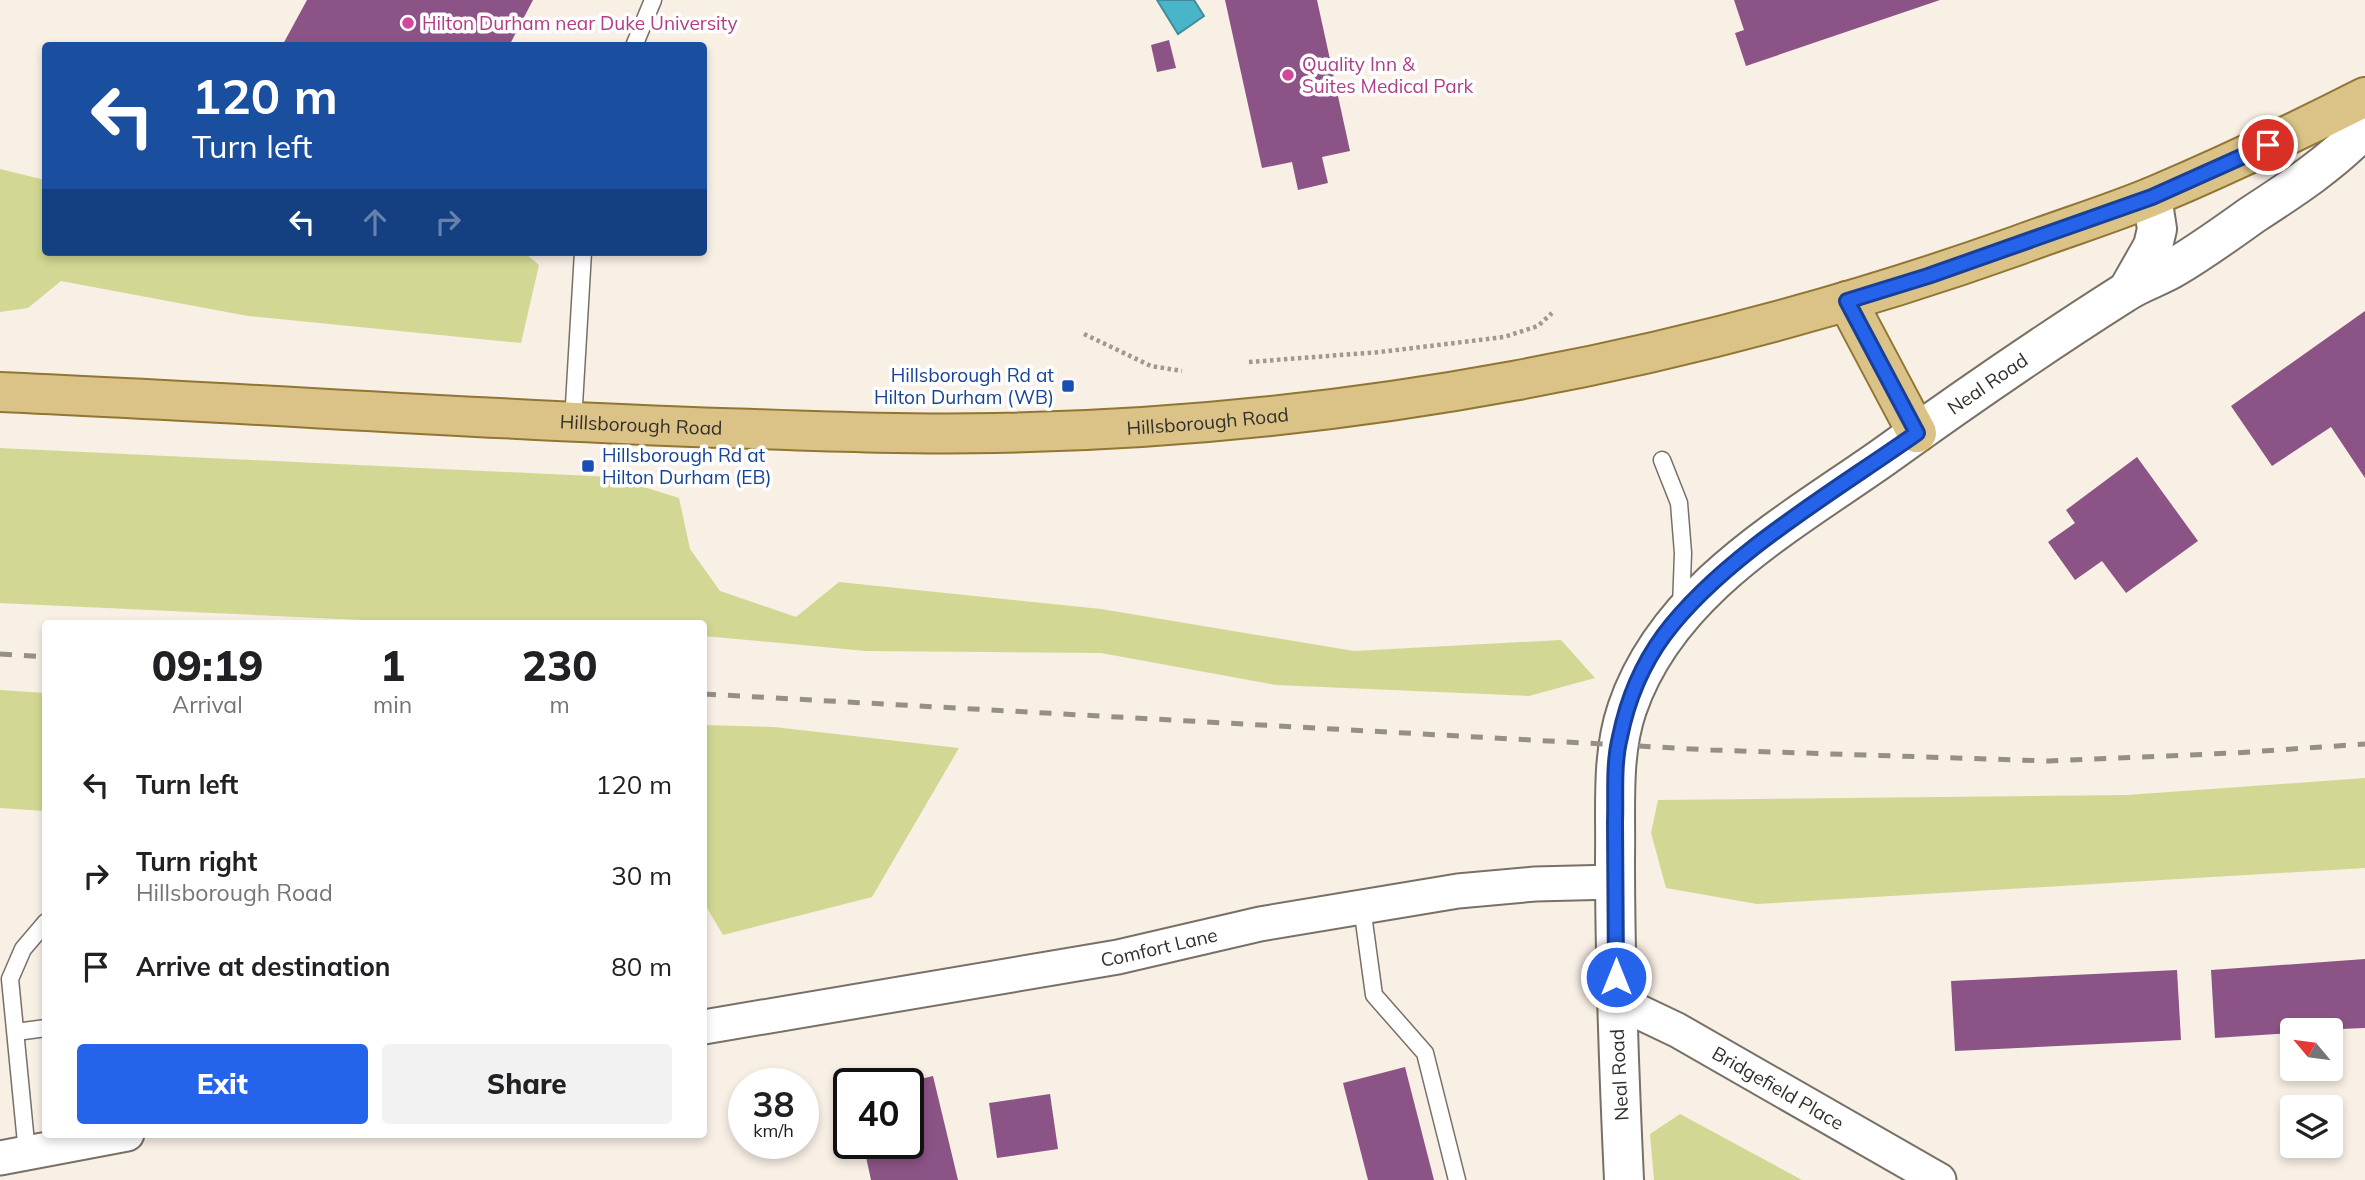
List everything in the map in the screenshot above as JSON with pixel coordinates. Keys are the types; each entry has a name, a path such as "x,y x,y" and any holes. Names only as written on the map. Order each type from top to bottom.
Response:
{"main road":[{"name":"Hillsborough Road","path":"0,393 573,422 856,433 993,433 1215,421 1318,410 1483,387 1620,360 1847,301 1928,276 2152,197 2292,134 2365,97"},
{"path":"1847,301 1917,433"}],"street":[{"name":"Neal Road","path":"1624,1180 1616,1001 1616,778 1619,740 1627,709 1644,669 1664,636 1724,572 1784,526 2128,290 2172,269 2270,203 2342,152 2365,128"},
{"name":"Neal Road","path":"2128,290 2153,246 2157,229 2152,197"},
{"name":"Comfort Lane","path":"707,1026 1118,957 1260,924 1458,891 1535,884 1615,882"},
{"name":"Bridgefield Place","path":"1616,1001 1676,1030 1938,1180"},
{"path":"13,1155 105,1138"}],"lane":[{"path":"636,42 653,0"},
{"path":"573,422 583,256"},
{"path":"1662,460 1679,503 1683,553 1681,616"},
{"path":"1362,907 1374,995 1425,1053 1457,1180"},
{"path":"13,1155 16,1032 10,979 23,949 42,927"},
{"path":"16,1032 42,1029"}],"path":[{"path":"1249,362 1380,352 1504,337 1538,326 1552,313"},
{"path":"1084,334 1150,366 1182,372"}],"green space":[{"path":"0,169 42,179 42,256 529,256 539,265 521,343 248,316 61,281 28,308 0,312"},
{"path":"0,448 612,477 679,498 690,549 720,591 796,617 839,582 1101,609 1354,651 1561,640 1595,678 1529,696 1276,685 1101,653 866,651 707,636 707,620 363,620 0,603"},
{"path":"0,690 42,693 42,811 0,808"},
{"path":"707,725 774,727 959,748 872,897 723,935 707,908"},
{"path":"2365,778 2365,868 1757,904 1666,888 1651,833 1658,800 2127,795"},
{"path":"1680,1114 1802,1180 1654,1180 1650,1134"}],"water":[{"path":"1157,0 1194,0 1204,16 1178,34"}],"building":[{"name":"Hilton Durham near Duke University","path":"307,0 533,0 511,42 284,42"},
{"name":"Quality Inn & Suites Medical Park","path":"1225,0 1317,0 1350,151 1322,157 1328,183 1298,190 1292,162 1262,168"},
{"path":"1734,0 1940,0 1746,66 1735,33 1744,30"},
{"path":"1169,40 1176,68 1157,72 1151,45"},
{"path":"2365,311 2365,478 2331,427 2272,466 2231,406"},
{"path":"2137,457 2198,541 2126,593 2102,561 2075,580 2048,542 2075,523 2066,510"},
{"path":"2365,959 2365,1028 2343,1029 2343,1018 2280,1018 2280,1034 2215,1038 2211,970"},
{"path":"2177,970 2181,1040 1955,1051 1951,981"},
{"path":"1405,1067 1434,1180 1368,1180 1343,1083"},
{"path":"933,1076 958,1180 871,1180 866,1159 924,1159 924,1078"},
{"path":"1050,1094 1058,1149 997,1158 989,1103"}],"railway":[{"path":"0,654 42,657"},
{"path":"707,694 1711,750 2049,761 2365,744"}],"place":[{"name":"Hilton Durham near Duke University","path":"408,23"},
{"name":"Quality Inn & Suites Medical Park","path":"1288,75"},
{"name":"Hillsborough Rd at Hilton Durham (WB)","path":"1068,386"},
{"name":"Hillsborough Rd at Hilton Durham (EB)","path":"588,466"}],"route":[{"path":"1616,977 1616,778 1619,740 1627,709 1644,669 1664,636 1692,602 1724,572 1784,526 1917,433 1847,301 1928,276 2152,197 2268,145"}]}
